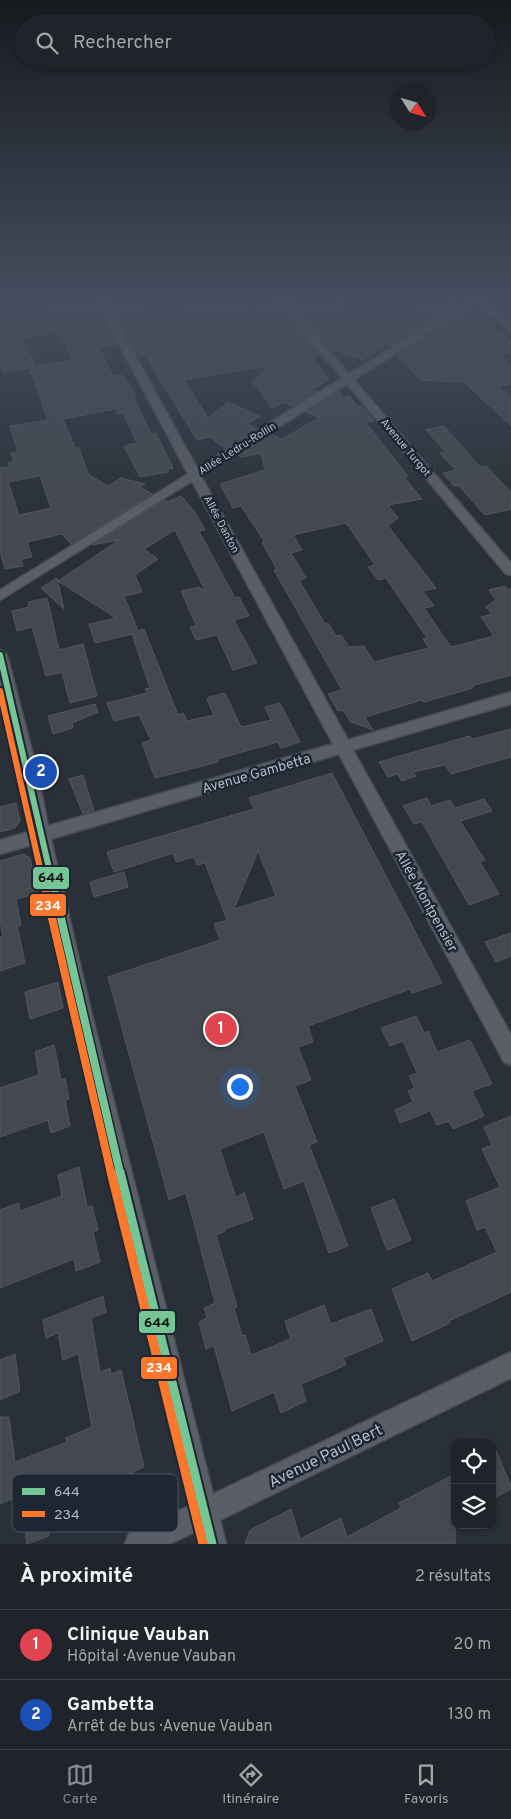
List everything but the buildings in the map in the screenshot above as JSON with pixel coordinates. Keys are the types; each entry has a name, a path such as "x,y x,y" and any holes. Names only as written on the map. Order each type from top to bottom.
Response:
{"street":[{"name":"Allée Danton","path":"139,373 343,748"},
{"name":"Avenue Turgot","path":"343,373 511,571"},
{"name":"Allée Ledru-Rollin","path":"0,596 358,373"},
{"path":"0,655 30,774 41,835 82,1015 212,1544"},
{"name":"Avenue Gambetta","path":"0,847 511,698"},
{"name":"Allée Montpensier","path":"343,748 511,1055"},
{"name":"Avenue Paul Bert","path":"178,1525 511,1365"},
{"name":"Avenue Paul Bert","path":"139,1544 164,1532"}],"transit line":[{"name":"644","path":"0,655 98,1080 212,1544"},
{"name":"234","path":"0,691 64,977 203,1544"}],"place":[{"name":"Gambetta","path":"41,772"},
{"name":"Clinique Vauban","path":"221,1029"}]}
